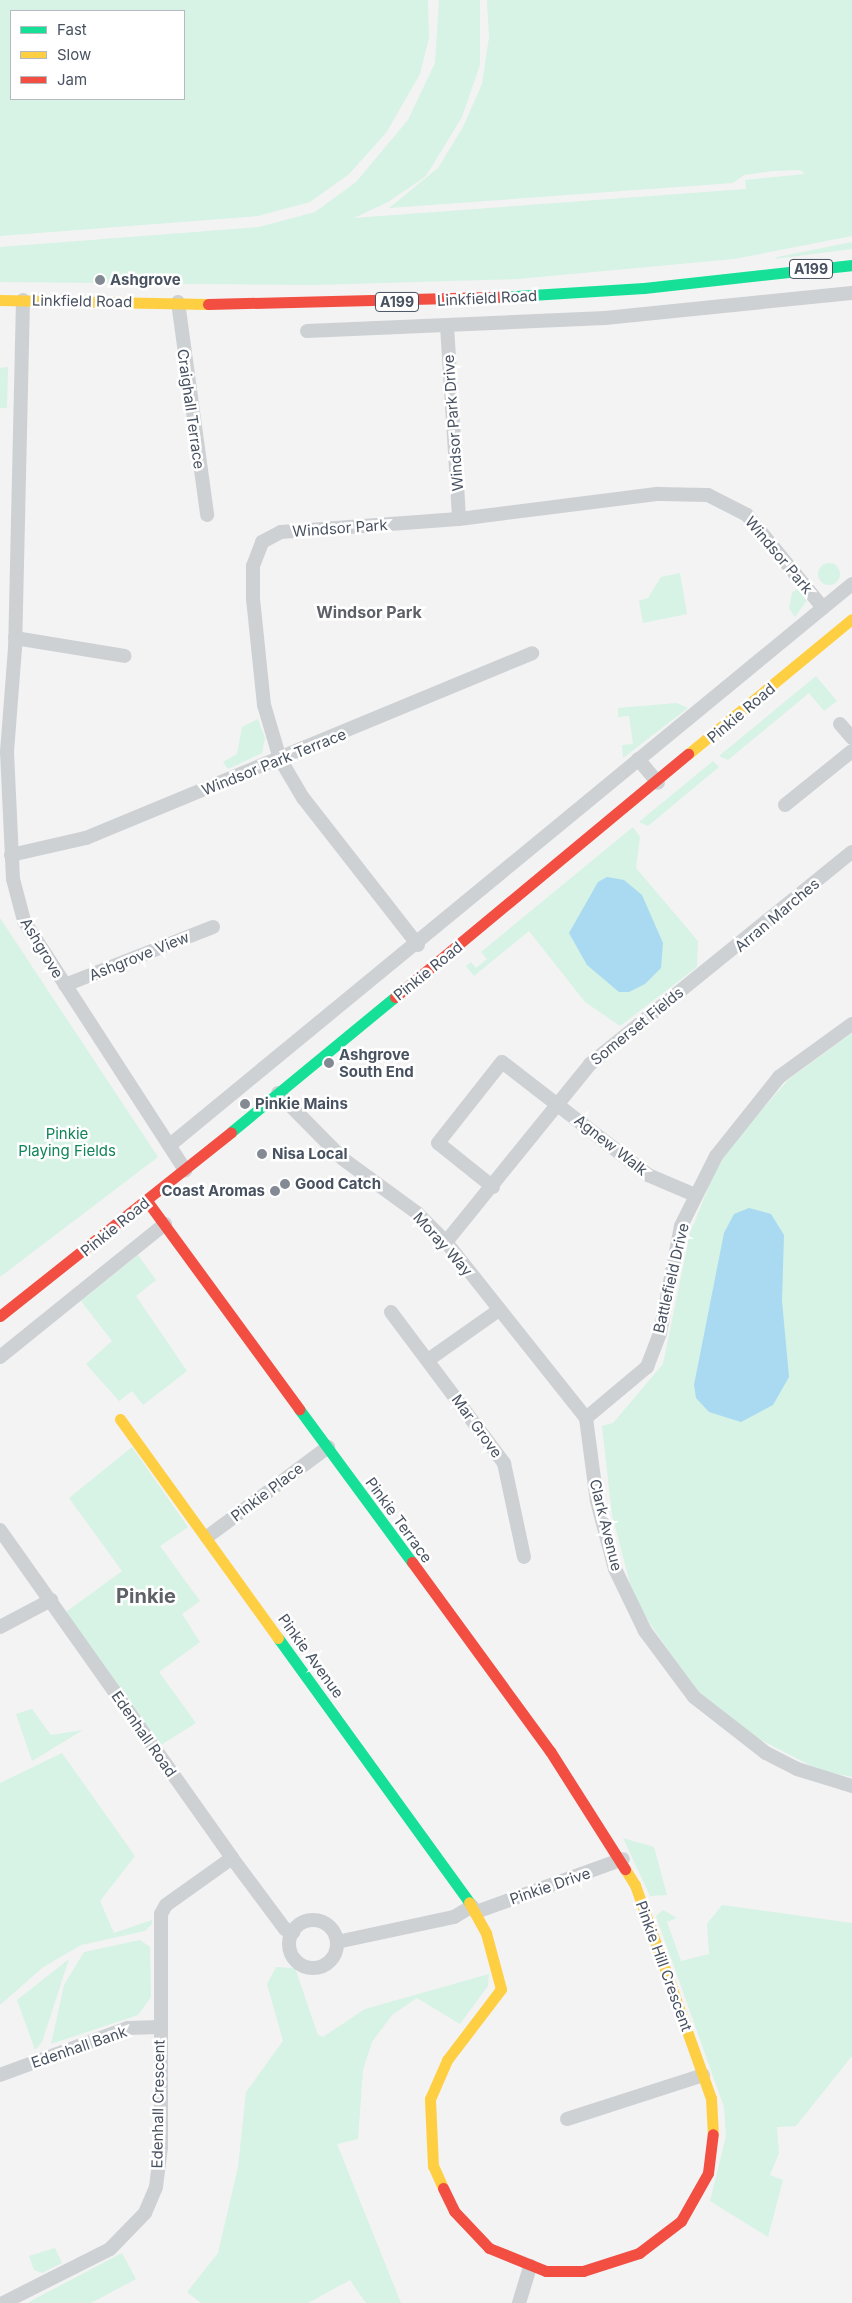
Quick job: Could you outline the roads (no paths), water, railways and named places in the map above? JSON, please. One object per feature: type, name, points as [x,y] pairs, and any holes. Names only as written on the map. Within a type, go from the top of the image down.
[{"type":"street","name":"Linkfield Road","points":[[0,300],[310,305],[513,298],[852,265]]},
{"type":"street","name":"Linkfield Road","points":[[307,331],[605,318],[852,293]]},
{"type":"street","name":"Ashgrove","points":[[23,300],[15,638],[7,752],[11,855],[24,921],[185,1170]]},
{"type":"street","name":"Craighall Terrace","points":[[178,302],[207,515]]},
{"type":"street","name":"Windsor Park Drive","points":[[447,326],[459,519]]},
{"type":"street","name":"Windsor Park","points":[[418,944],[303,798],[280,759],[264,705],[253,599],[253,566],[262,542],[281,532],[459,519],[658,494],[708,495],[747,515],[823,608]]},
{"type":"street","name":"Pinkie Road","points":[[170,1145],[418,944],[852,584]]},
{"type":"street","name":"Pinkie Road","points":[[0,1316],[185,1170],[658,782],[852,619]]},
{"type":"street","points":[[15,638],[124,656]]},
{"type":"street","name":"Windsor Park Terrace","points":[[11,855],[86,838],[532,653]]},
{"type":"street","points":[[840,724],[852,738]]},
{"type":"street","points":[[785,806],[852,751]]},
{"type":"street","points":[[638,760],[658,782]]},
{"type":"street","name":"Arran Marches","points":[[700,976],[852,852]]},
{"type":"street","name":"Ashgrove View","points":[[65,985],[213,927]]},
{"type":"street","name":"Somerset Fields","points":[[446,1242],[493,1187],[590,1064],[700,976]]},
{"type":"street","name":"Battlefield Drive","points":[[586,1418],[646,1367],[660,1333],[681,1226],[694,1195],[734,1130],[779,1077],[852,1024]]},
{"type":"street","points":[[493,1187],[438,1143],[502,1062],[558,1104]]},
{"type":"street","name":"Moray Way","points":[[278,1093],[343,1159],[417,1213],[446,1242],[586,1418]]},
{"type":"street","name":"Agnew Walk","points":[[558,1104],[648,1175],[694,1195]]},
{"type":"street","name":"Pinkie Terrace","points":[[147,1201],[550,1750],[623,1859]]},
{"type":"street","name":"Pinkie Road","points":[[0,1357],[165,1224]]},
{"type":"street","points":[[428,1360],[499,1310]]},
{"type":"street","name":"Mar Grove","points":[[391,1312],[504,1463],[524,1557]]},
{"type":"street","name":"Clark Avenue","points":[[586,1418],[598,1501],[615,1569],[664,1660],[694,1697],[743,1738],[797,1770],[852,1786]]},
{"type":"street","name":"Pinkie Avenue","points":[[120,1419],[474,1909]]},
{"type":"street","name":"Pinkie Place","points":[[207,1537],[328,1447]]},
{"type":"street","name":"Edenhall Road","points":[[0,1530],[232,1858],[285,1928],[293,1932]]},
{"type":"street","points":[[0,1628],[50,1600]]},
{"type":"street","name":"Edenhall Crescent","points":[[3,2303],[110,2249],[145,2213],[156,2187],[160,2147],[159,2027],[161,1914],[166,1905],[232,1858]]},
{"type":"street","name":"Pinkie Drive","points":[[337,1942],[454,1917],[623,1859]]},
{"type":"street","name":"Pinkie Hill Crescent","points":[[474,1909],[501,1989],[458,2042],[437,2080],[430,2099],[428,2143],[442,2190],[470,2232],[495,2251],[530,2266],[564,2272],[614,2264],[640,2253],[681,2221],[699,2195],[713,2149],[713,2112],[703,2075],[623,1859]]},
{"type":"street","points":[[319,1921],[332,1929],[337,1942],[329,1962],[309,1968],[292,1954],[293,1932],[304,1923],[319,1921]]},
{"type":"street","name":"Edenhall Bank","points":[[0,2075],[128,2028],[159,2027]]},
{"type":"street","points":[[567,2119],[703,2075]]},
{"type":"street","points":[[519,2303],[530,2266]]},
{"type":"water","points":[[607,877],[624,880],[642,895],[663,943],[661,968],[645,984],[629,992],[619,992],[587,965],[569,933],[598,882]]},
{"type":"water","points":[[749,1208],[771,1214],[784,1235],[782,1301],[789,1377],[773,1405],[741,1422],[709,1412],[696,1398],[694,1385],[724,1233],[734,1214]]},
{"type":"place","name":"Ashgrove","points":[[100,280]]},
{"type":"place","name":"Ashgrove South End","points":[[329,1063]]},
{"type":"place","name":"Pinkie Mains","points":[[245,1104]]},
{"type":"place","name":"Nisa Local","points":[[262,1154]]},
{"type":"place","name":"Good Catch","points":[[285,1184]]},
{"type":"place","name":"Coast Aromas","points":[[275,1191]]},
{"type":"district","name":"Windsor Park","points":[[369,612]]},
{"type":"district","name":"Pinkie","points":[[146,1596]]},
{"type":"park label","name":"Pinkie Playing Fields","points":[[67,1142]]}]
